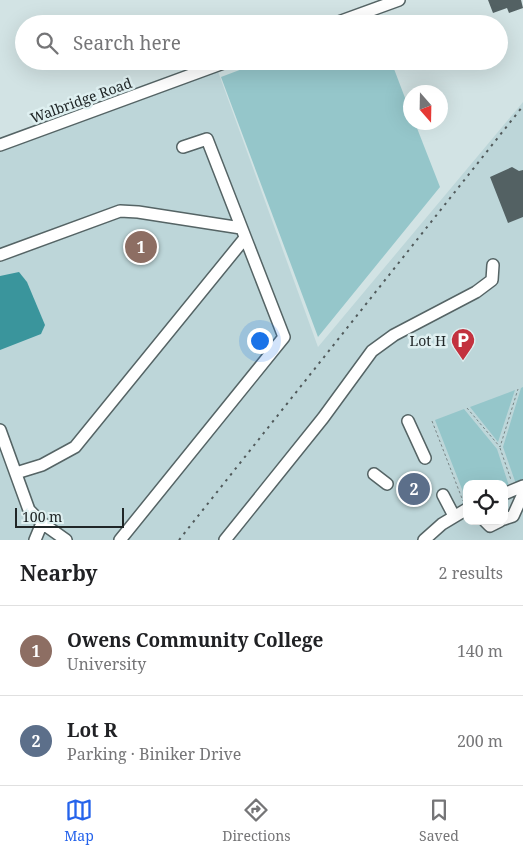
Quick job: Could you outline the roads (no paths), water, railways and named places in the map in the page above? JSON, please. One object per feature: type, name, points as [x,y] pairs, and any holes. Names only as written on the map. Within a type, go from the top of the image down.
[{"type":"street","points":[[358,15],[399,0]]},
{"type":"street","name":"Walbridge Road","points":[[0,145],[204,70]]},
{"type":"street","points":[[120,540],[284,337],[207,139],[183,148]]},
{"type":"street","points":[[0,255],[120,211],[138,212],[243,233]]},
{"type":"street","points":[[16,473],[42,465],[76,447],[243,233]]},
{"type":"street","points":[[228,539],[372,351],[394,335],[476,292],[492,280],[493,265]]},
{"type":"street","points":[[408,421],[425,458]]},
{"type":"street","points":[[0,430],[29,510],[42,523],[66,540]]},
{"type":"street","points":[[374,474],[387,484]]},
{"type":"street","points":[[508,518],[513,516],[516,491]]},
{"type":"street","points":[[443,495],[454,516]]},
{"type":"street","points":[[424,540],[463,511]]},
{"type":"street","points":[[35,540],[42,523]]},
{"type":"railway","points":[[179,540],[523,106]]},
{"type":"place","name":"Owens Community College","points":[[141,247]]},
{"type":"place","name":"Lot H","points":[[463,361]]},
{"type":"place","name":"Lot R","points":[[414,489]]}]
